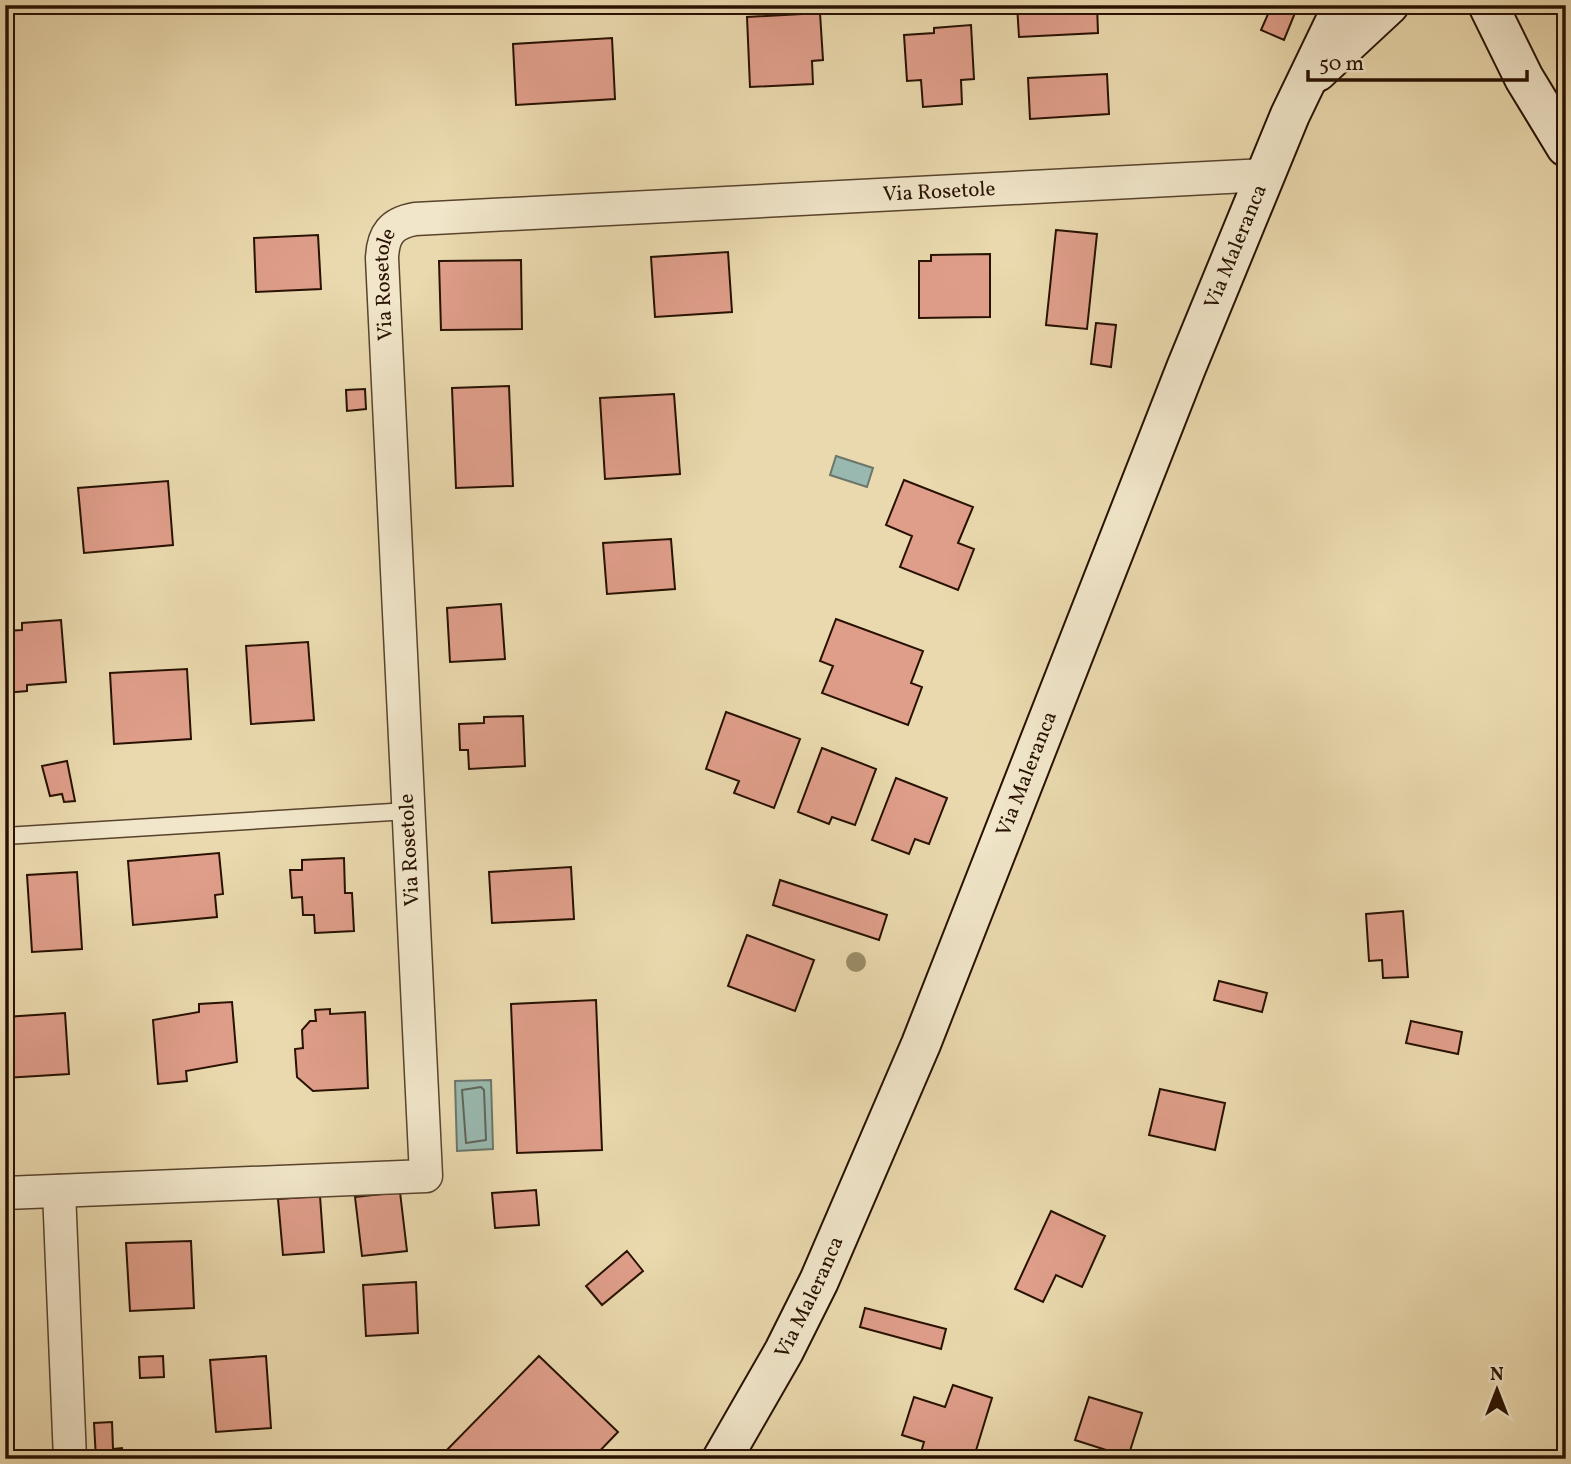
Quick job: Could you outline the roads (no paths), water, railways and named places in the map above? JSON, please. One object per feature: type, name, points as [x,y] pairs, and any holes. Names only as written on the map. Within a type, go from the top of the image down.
[{"type":"street","name":"Via Maleranca","points":[[722,1459],[785,1351],[819,1282],[916,1057],[1186,368],[1265,176],[1343,5]]},
{"type":"street","points":[[1307,80],[1389,5]]},
{"type":"street","points":[[1488,5],[1524,78],[1566,147]]},
{"type":"street","name":"Via Rosetole","points":[[59,1191],[426,1176],[382,258],[384,238],[395,226],[415,219],[1265,176]]},
{"type":"street","points":[[5,1193],[59,1191],[70,1459]]},
{"type":"lane","points":[[5,836],[408,811]]},
{"type":"water","points":[[836,456],[873,468],[867,487],[830,475]]},
{"type":"water","points":[[491,1080],[493,1149],[457,1151],[455,1081]]}]
